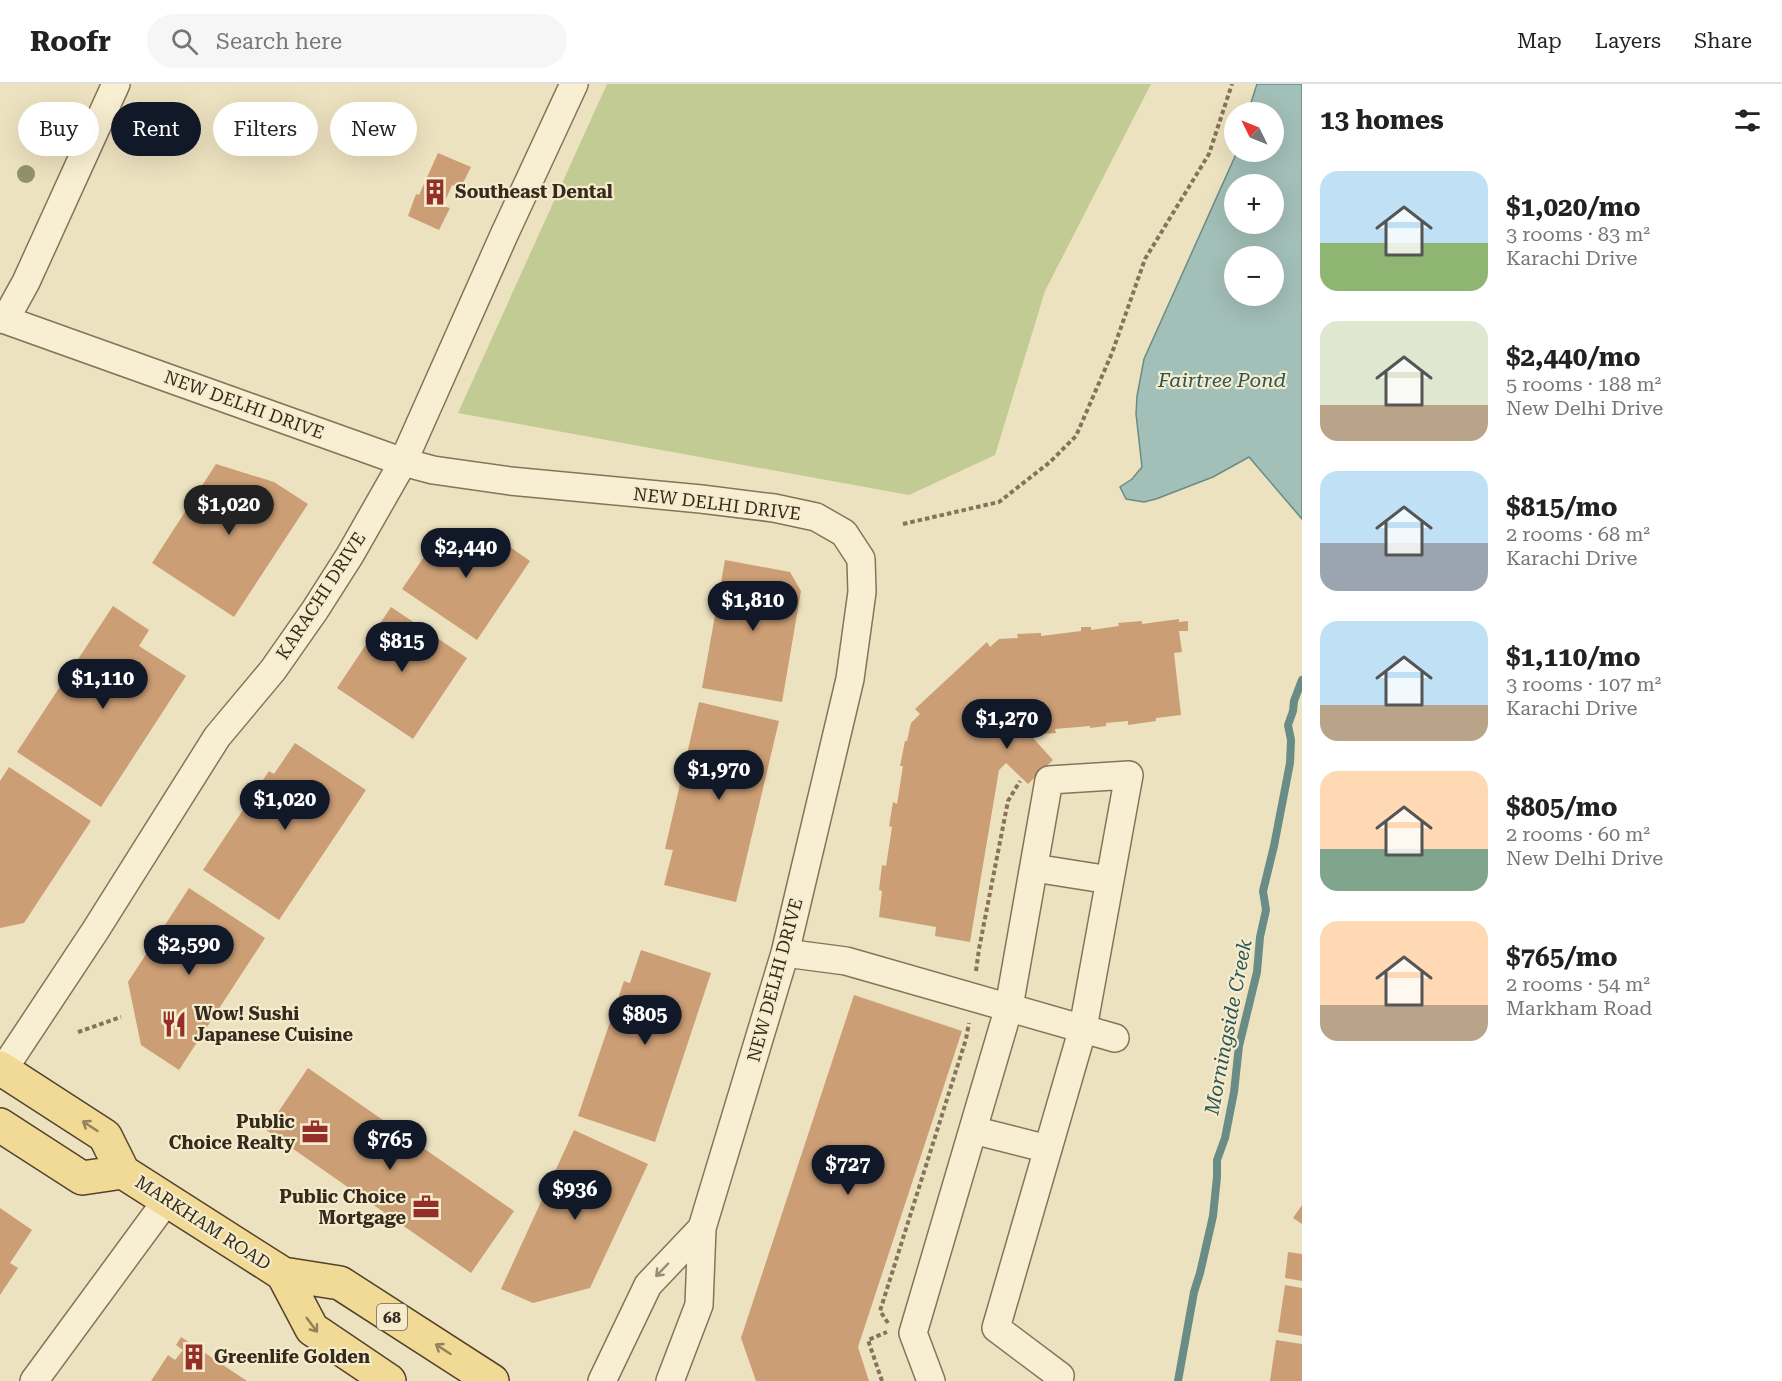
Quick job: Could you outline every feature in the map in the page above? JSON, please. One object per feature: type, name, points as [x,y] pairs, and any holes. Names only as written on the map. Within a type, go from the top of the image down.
[{"type":"main road","name":"MARKHAM ROAD","points":[[1,1069],[105,1136],[123,1172],[283,1274],[340,1283],[492,1381]]},
{"type":"main road","name":"MARKHAM ROAD","points":[[0,1125],[82,1178],[123,1172]]},
{"type":"main road","name":"MARKHAM ROAD","points":[[283,1274],[312,1329],[389,1381]]},
{"type":"street","points":[[3,319],[26,282],[116,84]]},
{"type":"street","name":"KARACHI DRIVE","points":[[1,1069],[95,931],[218,737],[273,670],[350,555],[403,462],[574,84]]},
{"type":"street","name":"NEW DELHI DRIVE","points":[[3,319],[403,462],[433,470],[510,481],[774,508],[816,517],[844,533],[861,559],[862,592],[850,679],[785,953],[702,1228],[699,1305],[670,1381]]},
{"type":"street","points":[[931,1381],[913,1333],[1009,1007],[1049,780],[1129,775],[1083,1028],[996,1328],[1060,1376],[1059,1381]]},
{"type":"street","points":[[1034,868],[1110,880]]},
{"type":"street","points":[[785,953],[846,961],[1115,1038]]},
{"type":"street","points":[[973,1130],[1048,1149]]},
{"type":"street","points":[[34,1381],[167,1200]]},
{"type":"street","name":"NEW DELHI DRIVE","points":[[602,1381],[648,1285],[702,1228]]},
{"type":"path","points":[[903,524],[999,502],[1050,462],[1076,436],[1112,353],[1145,259],[1209,154],[1232,84]]},
{"type":"path","points":[[882,1381],[868,1340],[892,1329],[880,1311],[966,1039],[974,997],[979,949],[1008,801],[1022,778]]},
{"type":"path","points":[[78,1032],[121,1017]]},
{"type":"green space","points":[[607,84],[1151,84],[1045,291],[995,455],[909,495],[458,413]]},
{"type":"water","name":"Fairtree Pond","points":[[1257,84],[1302,84],[1302,519],[1249,457],[1213,477],[1144,502],[1126,499],[1120,487],[1132,479],[1142,467],[1136,414],[1144,359],[1224,181],[1224,234],[1284,234],[1284,174],[1227,174],[1233,162],[1284,162],[1284,102],[1251,102]]},
{"type":"building","name":"Southeast Dental","points":[[438,153],[471,167],[460,189],[452,185],[443,206],[450,208],[439,230],[408,216],[416,194],[419,195]]},
{"type":"building","points":[[216,464],[274,482],[308,504],[234,617],[152,563]]},
{"type":"building","points":[[441,532],[500,540],[530,561],[477,640],[402,589]]},
{"type":"building","points":[[725,560],[790,572],[801,591],[782,702],[702,688]]},
{"type":"building","points":[[113,606],[149,630],[139,646],[186,676],[101,807],[17,752]]},
{"type":"building","points":[[391,607],[467,658],[413,739],[337,688]]},
{"type":"building","points":[[1179,619],[1179,622],[1188,621],[1188,631],[1179,631],[1182,652],[1174,653],[1181,715],[1128,725],[1128,721],[1106,723],[1106,726],[1090,728],[1090,726],[1055,729],[1056,733],[1041,734],[1041,731],[1033,738],[1053,760],[1028,784],[1006,763],[999,770],[970,942],[935,936],[936,927],[879,917],[882,865],[886,866],[892,827],[889,826],[893,802],[897,804],[903,766],[900,766],[905,741],[907,741],[911,723],[920,714],[915,709],[987,642],[990,647],[999,639],[1018,638],[1017,634],[1041,633],[1041,636],[1081,631],[1081,627],[1091,627],[1091,630],[1119,626],[1118,623],[1142,621],[1142,624]]},
{"type":"building","points":[[699,702],[779,721],[736,902],[664,885],[673,850],[665,849]]},
{"type":"building","points":[[295,743],[366,790],[279,920],[203,870],[269,771],[274,774]]},
{"type":"building","points":[[9,767],[91,821],[24,923],[0,928],[0,781]]},
{"type":"building","points":[[189,888],[265,938],[179,1070],[141,1045],[128,982]]},
{"type":"building","points":[[641,950],[711,973],[655,1142],[578,1116],[624,981],[630,983]]},
{"type":"building","points":[[854,995],[962,1031],[858,1347],[869,1381],[756,1381],[741,1338]]},
{"type":"building","points":[[308,1068],[514,1211],[471,1273],[266,1130]]},
{"type":"building","points":[[574,1130],[648,1164],[590,1288],[533,1303],[501,1289]]},
{"type":"building","points":[[1302,1205],[1302,1224],[1293,1218]]},
{"type":"building","points":[[0,1208],[32,1230],[10,1263],[18,1268],[0,1295]]},
{"type":"building","points":[[1288,1252],[1302,1254],[1302,1281],[1285,1278]]},
{"type":"building","points":[[1285,1285],[1302,1288],[1302,1336],[1278,1332]]},
{"type":"building","name":"Greenlife Golden","points":[[181,1337],[247,1381],[151,1381],[168,1355],[175,1360],[183,1350],[176,1345]]},
{"type":"building","points":[[1276,1340],[1302,1344],[1302,1381],[1270,1381]]},
{"type":"waterway","name":"Morningside Creek","points":[[1178,1381],[1194,1292],[1213,1216],[1217,1160],[1225,1138],[1234,1092],[1239,1046],[1257,972],[1260,937],[1266,910],[1263,891],[1290,763],[1291,740],[1288,725],[1302,680]]},
{"type":"place","name":"Southeast Dental","points":[[435,192]]},
{"type":"place","name":"Wow! Sushi Japanese Cuisine","points":[[174,1024]]},
{"type":"place","name":"Public Choice Realty","points":[[315,1132]]},
{"type":"place","name":"Public Choice Mortgage","points":[[426,1207]]},
{"type":"place","name":"Greenlife Golden","points":[[194,1357]]}]
